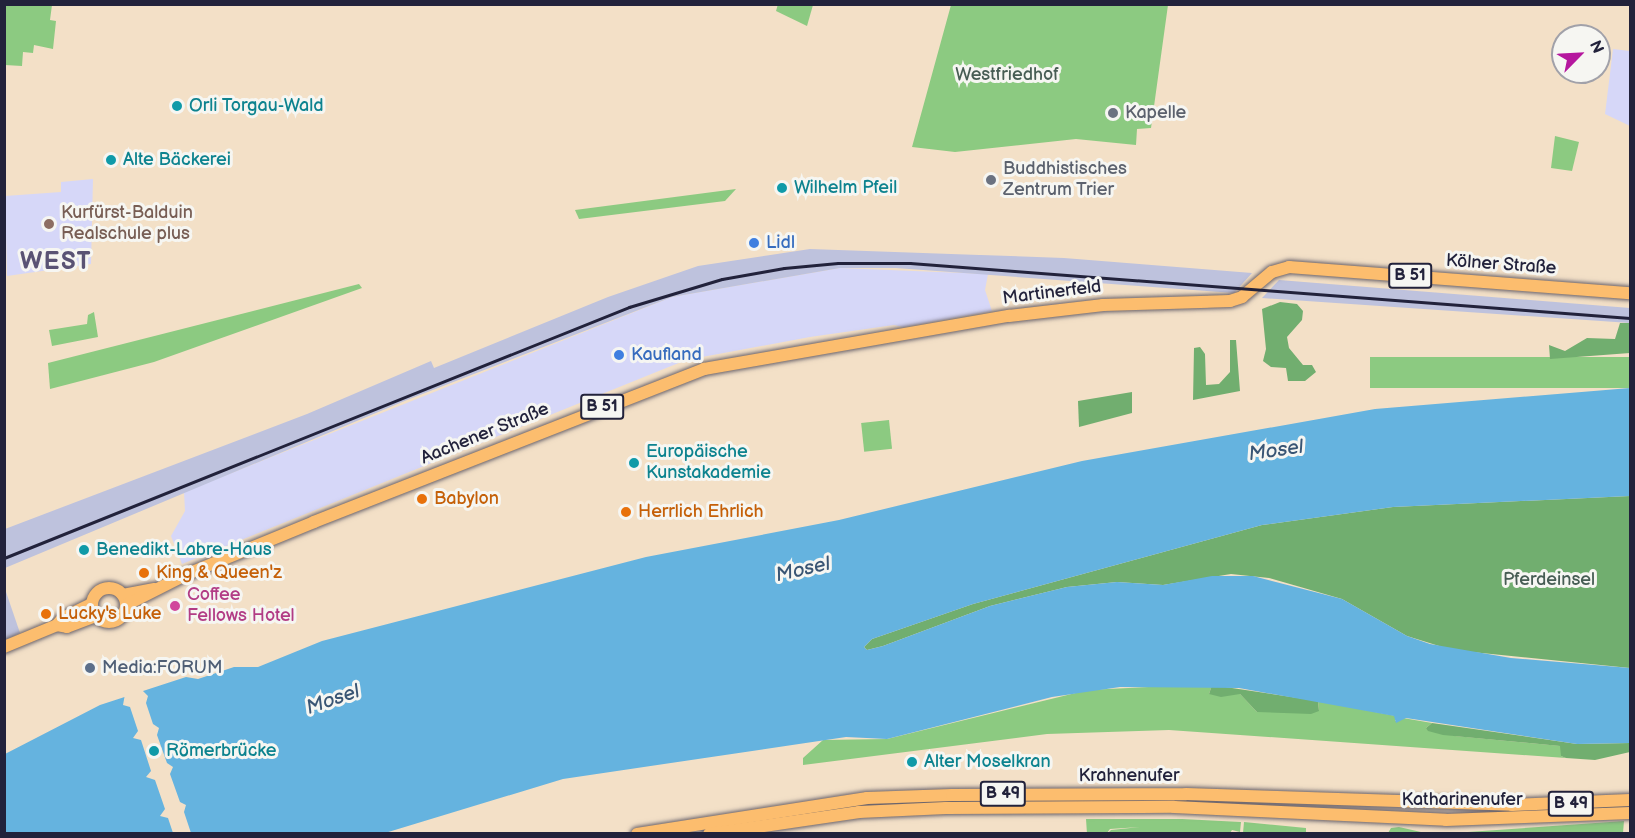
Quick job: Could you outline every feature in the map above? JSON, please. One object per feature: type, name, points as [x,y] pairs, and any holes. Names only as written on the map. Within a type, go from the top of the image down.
[{"type":"main road","name":"Kölner Straße","points":[[1264,278],[1289,267],[1630,293]]},
{"type":"main road","name":"Martinerfeld","points":[[838,345],[1009,316],[1103,305],[1225,302],[1242,297],[1264,278]]},
{"type":"main road","name":"Aachener Straße","points":[[125,600],[146,598],[154,589],[672,379],[838,345]]},
{"type":"main road","points":[[104,588],[112,588],[125,600],[117,620],[107,622],[94,610],[95,594],[104,588]]},
{"type":"main road","points":[[4,647],[57,625],[63,618],[94,610]]},
{"type":"main road","name":"Krahnenufer","points":[[637,834],[867,798],[1186,794],[1372,801]]},
{"type":"main road","name":"Katharinenufer","points":[[1372,801],[1512,805],[1630,800]]},
{"type":"main road","name":"Krahnenufer","points":[[709,834],[859,812],[946,808],[1174,807],[1365,817]]},
{"type":"main road","name":"Katharinenufer","points":[[1365,817],[1516,819],[1630,813]]},
{"type":"shaded area","points":[[1613,49],[1630,51],[1630,126],[1605,114],[1609,84],[1611,84]]},
{"type":"shaded area","name":"Kurfürst-Balduin Realschule plus","points":[[93,179],[91,264],[7,276],[5,196],[61,192],[61,182]]},
{"type":"shaded area","points":[[810,249],[1064,258],[1252,273],[1234,293],[896,268],[840,268],[672,297],[407,400],[5,568],[5,529],[307,414],[431,361],[434,368],[608,297],[698,266]]},
{"type":"shaded area","points":[[840,268],[988,274],[985,290],[992,311],[903,327],[894,325],[810,337],[686,360],[182,564],[171,536],[185,511],[184,492],[672,297]]},
{"type":"shaded area","points":[[1279,280],[1630,308],[1630,323],[1262,298]]},
{"type":"shaded area","points":[[4,586],[20,633],[5,640],[4,640]]},
{"type":"green space","points":[[778,4],[813,5],[807,26],[776,11]]},
{"type":"green space","points":[[4,5],[52,5],[50,20],[56,21],[53,49],[34,45],[33,53],[23,52],[22,66],[5,65]]},
{"type":"green space","name":"Westfriedhof","points":[[951,5],[1168,5],[1151,128],[1137,129],[1136,145],[1076,139],[955,152],[912,147]]},
{"type":"green space","points":[[1555,136],[1579,142],[1572,171],[1551,168]]},
{"type":"green space","points":[[736,189],[725,201],[579,219],[575,210]]},
{"type":"green space","points":[[359,284],[362,288],[154,362],[50,389],[48,363]]},
{"type":"green space","points":[[1280,302],[1297,304],[1303,311],[1302,320],[1287,337],[1289,348],[1303,365],[1312,365],[1316,372],[1305,381],[1288,381],[1286,368],[1271,367],[1263,361],[1266,349],[1262,309]]},
{"type":"green space","points":[[94,312],[98,337],[52,346],[49,330],[87,324],[88,315]]},
{"type":"green space","points":[[1620,323],[1630,323],[1630,353],[1550,359],[1549,345],[1565,351],[1587,338],[1615,339]]},
{"type":"green space","points":[[1230,340],[1236,340],[1240,391],[1193,400],[1194,348],[1200,347],[1205,354],[1206,385],[1219,384],[1230,372]]},
{"type":"green space","points":[[1370,357],[1630,357],[1630,388],[1370,388]]},
{"type":"green space","points":[[1132,392],[1132,413],[1079,427],[1078,401]]},
{"type":"green space","points":[[889,420],[892,449],[864,452],[861,423]]},
{"type":"green space","name":"Pferdeinsel","points":[[1630,496],[1630,668],[1452,650],[1407,636],[1342,599],[1269,578],[1231,574],[1163,585],[1117,582],[1067,587],[990,606],[883,646],[867,650],[864,647],[872,639],[973,604],[1262,525],[1393,507]]},
{"type":"green space","points":[[1212,685],[1209,694],[1240,694],[1257,712],[1319,710],[1318,701],[1396,716],[1395,721],[1403,718],[1432,723],[1426,728],[1455,736],[1561,746],[1561,756],[1566,758],[1169,730],[1047,734],[803,765],[803,758],[823,740],[887,739],[1088,690]]},
{"type":"green space","points":[[1212,685],[1318,701],[1319,711],[1311,714],[1257,712],[1240,694],[1221,697],[1209,694]]},
{"type":"green space","points":[[1432,723],[1577,744],[1630,743],[1630,752],[1595,760],[1566,758],[1561,756],[1560,746],[1443,735],[1428,731],[1426,728]]},
{"type":"green space","points":[[1086,819],[1182,819],[1241,822],[1240,832],[1232,830],[1230,833],[1108,833],[1111,830],[1140,827],[1110,829],[1107,833],[1087,834]]},
{"type":"green space","points":[[1624,821],[1623,833],[1453,833]]},
{"type":"green space","points":[[1244,822],[1306,828],[1306,833],[1243,833]]},
{"type":"green space","points":[[1399,827],[1421,832],[1453,833],[1388,833],[1391,828]]},
{"type":"water","name":"Mosel","points":[[1630,388],[1630,496],[1393,507],[1262,525],[973,604],[872,639],[864,647],[867,650],[883,646],[990,606],[1067,587],[1117,582],[1163,585],[1212,576],[1253,576],[1342,599],[1407,636],[1430,644],[1511,658],[1630,668],[1630,743],[1577,744],[1406,718],[1396,723],[1394,716],[1239,688],[1120,687],[1052,697],[887,739],[846,737],[563,779],[385,833],[5,834],[5,754],[100,705],[186,677],[198,679],[234,667],[258,667],[322,641],[646,557],[839,520],[1082,461],[1375,409]]},
{"type":"pier","name":"Römerbrücke","points":[[141,689],[148,696],[146,703],[153,724],[159,728],[157,735],[167,763],[173,767],[170,774],[180,802],[186,805],[184,812],[191,833],[173,833],[168,818],[160,816],[165,809],[155,780],[146,777],[151,771],[141,740],[133,738],[138,731],[130,707],[123,705],[125,694]]},
{"type":"railway","points":[[4,558],[629,307],[722,279],[784,268],[838,263],[910,263],[1630,318]]},
{"type":"place","name":"Orli Torgau-Wald","points":[[177,106]]},
{"type":"place","name":"Kapelle","points":[[1113,113]]},
{"type":"place","name":"Alte Bäckerei","points":[[111,160]]},
{"type":"place","name":"Buddhistisches Zentrum Trier","points":[[991,180]]},
{"type":"place","name":"Wilhelm Pfeil","points":[[782,188]]},
{"type":"place","name":"Kurfürst-Balduin Realschule plus","points":[[49,224]]},
{"type":"place","name":"Lidl","points":[[754,243]]},
{"type":"place","name":"Kaufland","points":[[619,355]]},
{"type":"place","name":"Europäische Kunstakademie","points":[[634,463]]},
{"type":"place","name":"Babylon","points":[[422,499]]},
{"type":"place","name":"Herrlich Ehrlich","points":[[626,512]]},
{"type":"place","name":"Benedikt-Labre-Haus","points":[[84,550]]},
{"type":"place","name":"King & Queen'z","points":[[144,573]]},
{"type":"place","name":"Coffee Fellows Hotel","points":[[175,606]]},
{"type":"place","name":"Lucky's Luke","points":[[46,614]]},
{"type":"place","name":"Media:FORUM","points":[[90,668]]},
{"type":"place","name":"Römerbrücke","points":[[154,751]]},
{"type":"place","name":"Alter Moselkran","points":[[912,762]]},
{"type":"district","name":"WEST","points":[[56,262]]}]
